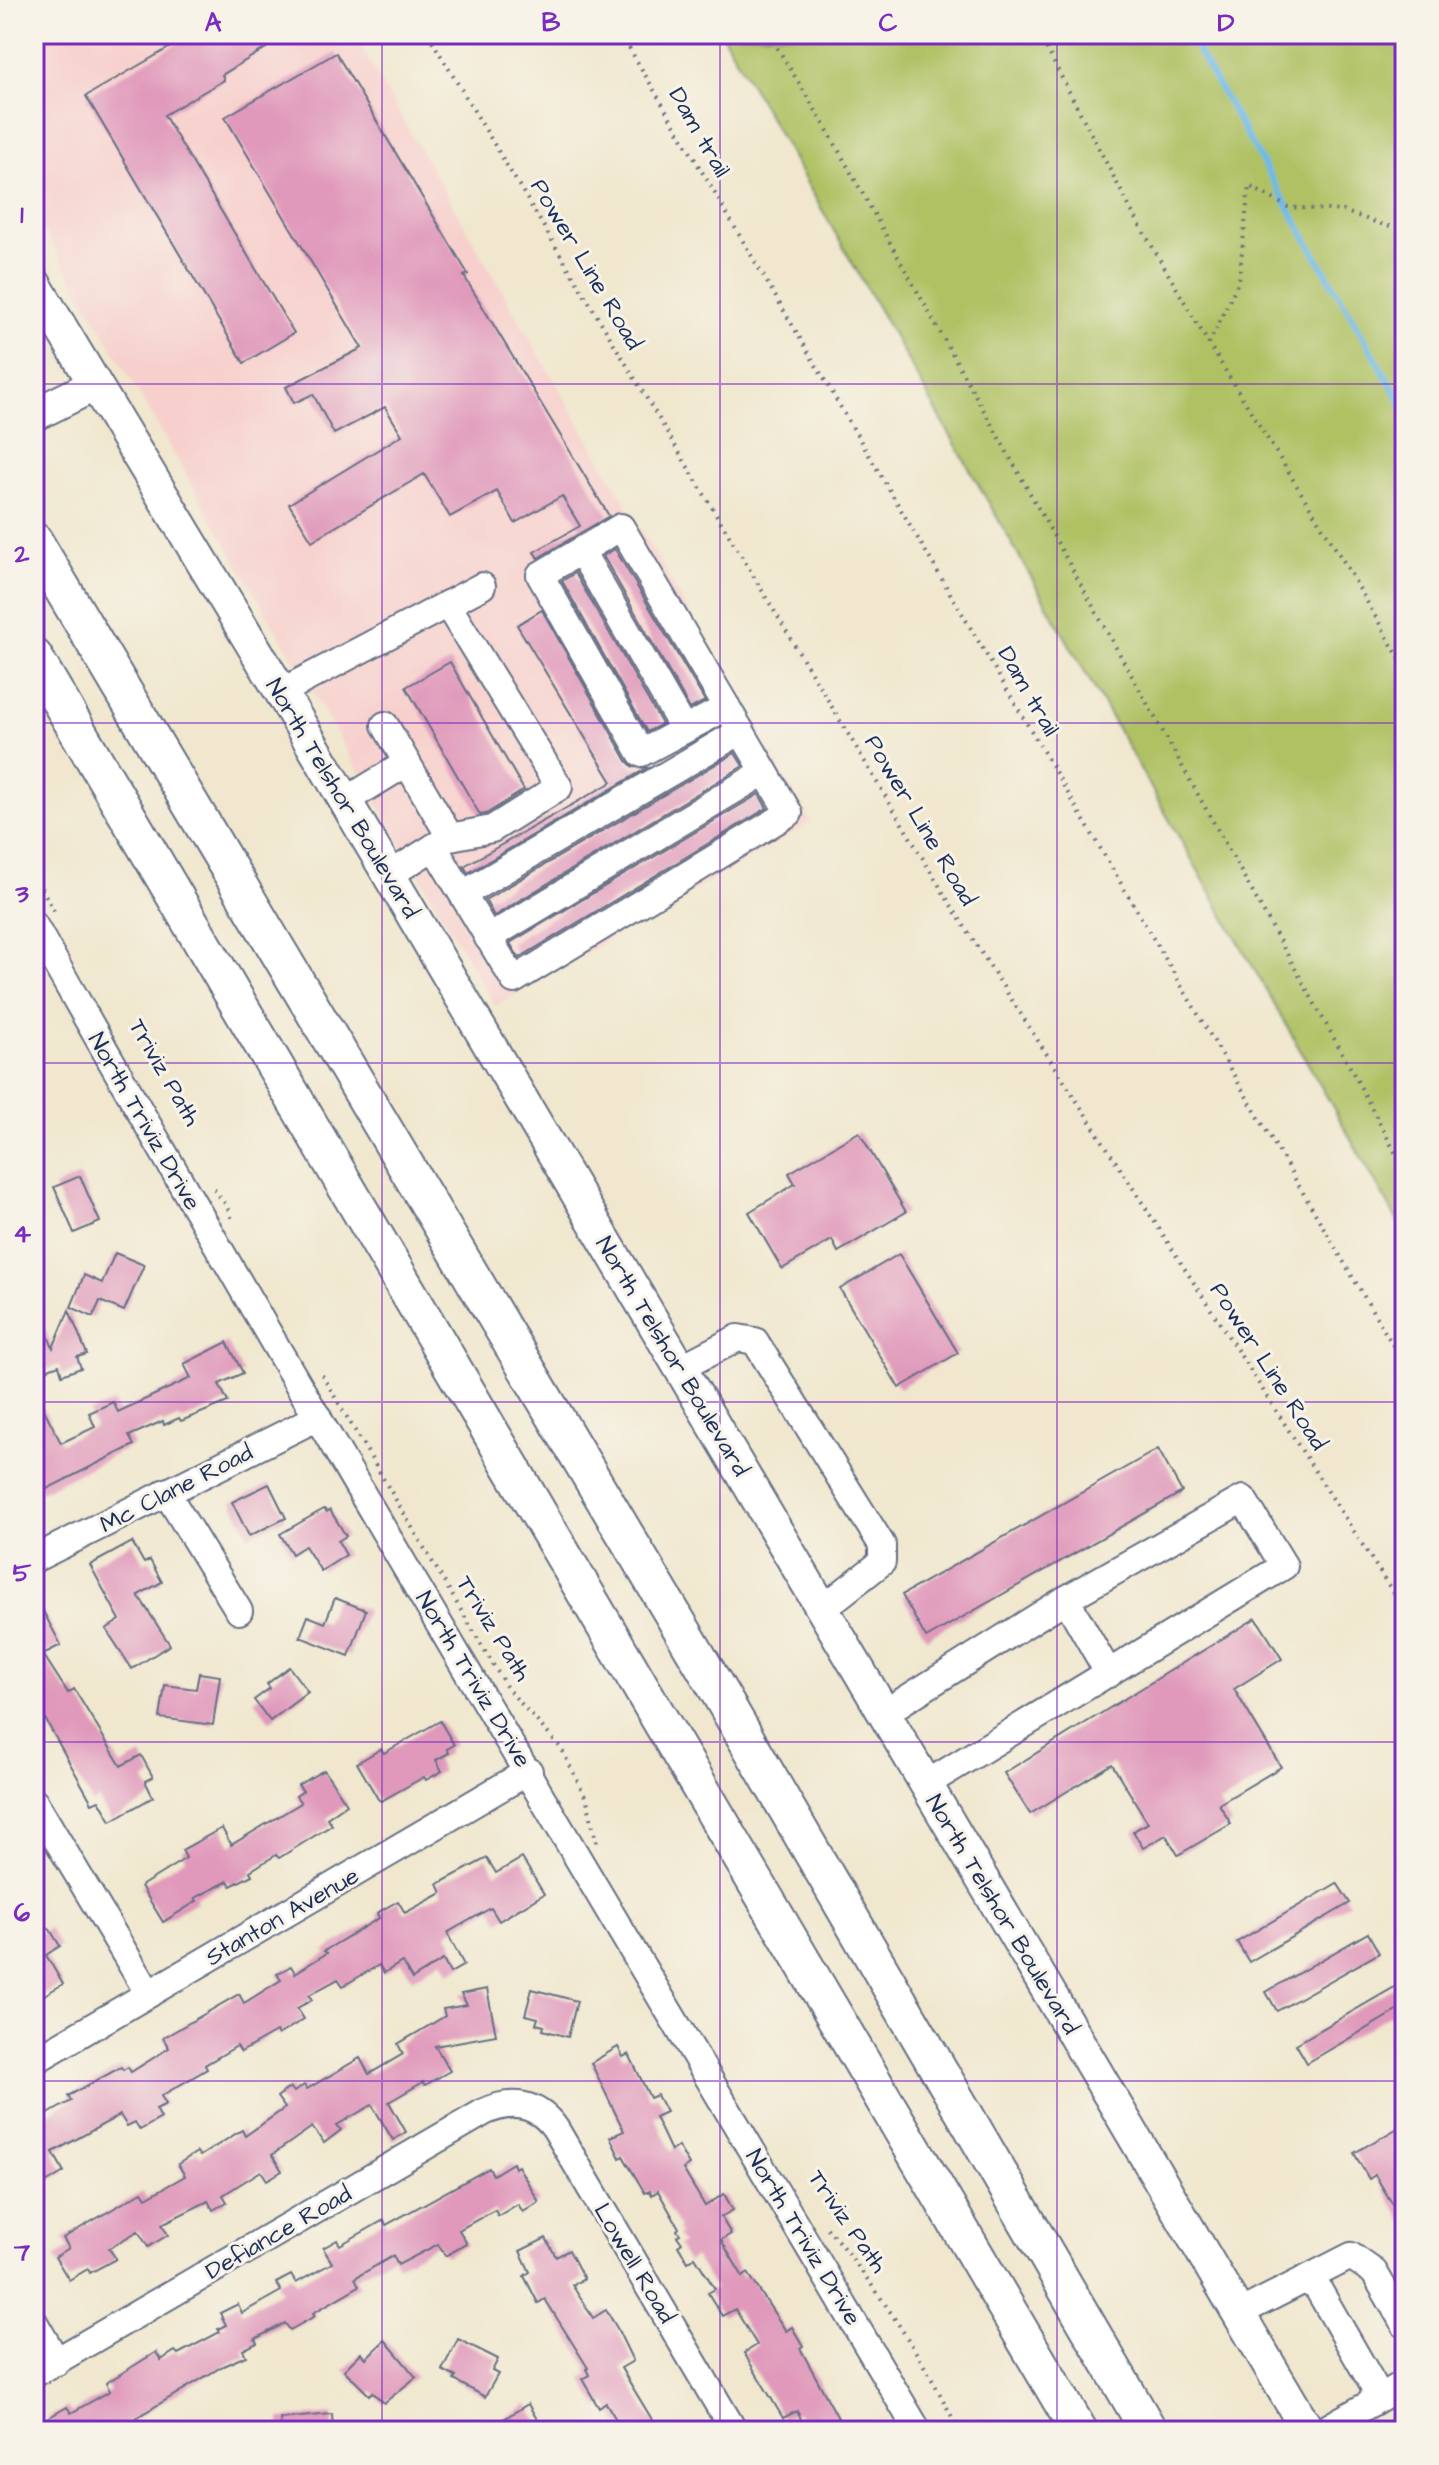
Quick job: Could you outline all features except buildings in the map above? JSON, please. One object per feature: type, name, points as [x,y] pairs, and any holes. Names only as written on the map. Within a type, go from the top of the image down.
[{"type":"highway","points":[[34,541],[696,1655],[1149,2431]]},
{"type":"highway","points":[[34,657],[1079,2431]]},
{"type":"main road","name":"North Telshor Boulevard","points":[[34,283],[281,692],[1308,2431]]},
{"type":"main road","points":[[34,415],[94,385]]},
{"type":"street","points":[[385,725],[407,763],[463,894],[514,980],[789,813],[764,772],[727,707],[621,527],[540,575],[641,753],[727,707]]},
{"type":"street","points":[[581,551],[684,730]]},
{"type":"street","points":[[281,692],[482,586]]},
{"type":"street","points":[[389,875],[442,842],[492,829],[559,787],[447,604]]},
{"type":"street","points":[[463,894],[741,731]]},
{"type":"street","points":[[345,801],[407,763]]},
{"type":"street","points":[[488,938],[764,772]]},
{"type":"street","name":"North Triviz Drive","points":[[45,920],[115,1069],[918,2431]]},
{"type":"street","points":[[680,1368],[738,1338],[755,1341],[882,1545],[882,1562],[822,1609]]},
{"type":"street","name":"Mc Clane Road","points":[[34,1559],[318,1417]]},
{"type":"street","points":[[166,1492],[239,1611]]},
{"type":"street","points":[[884,1713],[1066,1599],[1243,1499],[1284,1566],[926,1784]]},
{"type":"street","points":[[1066,1599],[1109,1674]]},
{"type":"street","name":"Stanton Avenue","points":[[34,2061],[529,1771]]},
{"type":"street","points":[[34,1801],[149,1994]]},
{"type":"street","name":"Defiance Road","points":[[46,2368],[484,2112],[528,2095]]},
{"type":"street","name":"Lowell Road","points":[[528,2095],[555,2128],[734,2431]]},
{"type":"street","points":[[1239,2313],[1351,2256],[1374,2272],[1405,2325]]},
{"type":"street","points":[[1304,2280],[1317,2287],[1375,2388],[1373,2402]]},
{"type":"street","points":[[34,2322],[46,2368]]},
{"type":"street","points":[[1322,2431],[1405,2383]]},
{"type":"path","name":"Power Line Road","points":[[428,34],[952,907],[1405,1611]]},
{"type":"path","name":"Dam trail","points":[[621,34],[1405,1366]]},
{"type":"path","points":[[769,34],[833,140],[1405,1171]]},
{"type":"path","points":[[1039,34],[1131,210],[1405,668]]},
{"type":"path","points":[[1209,344],[1239,280],[1249,186],[1288,207],[1343,211],[1387,226],[1405,226]]},
{"type":"path","points":[[34,874],[45,920]]},
{"type":"path","points":[[213,1188],[227,1206],[236,1229]]},
{"type":"path","name":"Triviz Path","points":[[322,1373],[507,1688],[561,1748],[587,1800],[598,1846]]},
{"type":"path","name":"Triviz Path","points":[[827,2228],[873,2289],[922,2365],[959,2431]]},
{"type":"shaded area","points":[[34,34],[353,34],[811,822],[495,1006],[34,213]]},
{"type":"green space","points":[[722,34],[1405,34],[1405,1234]]},
{"type":"waterway","points":[[1188,34],[1405,409]]}]
